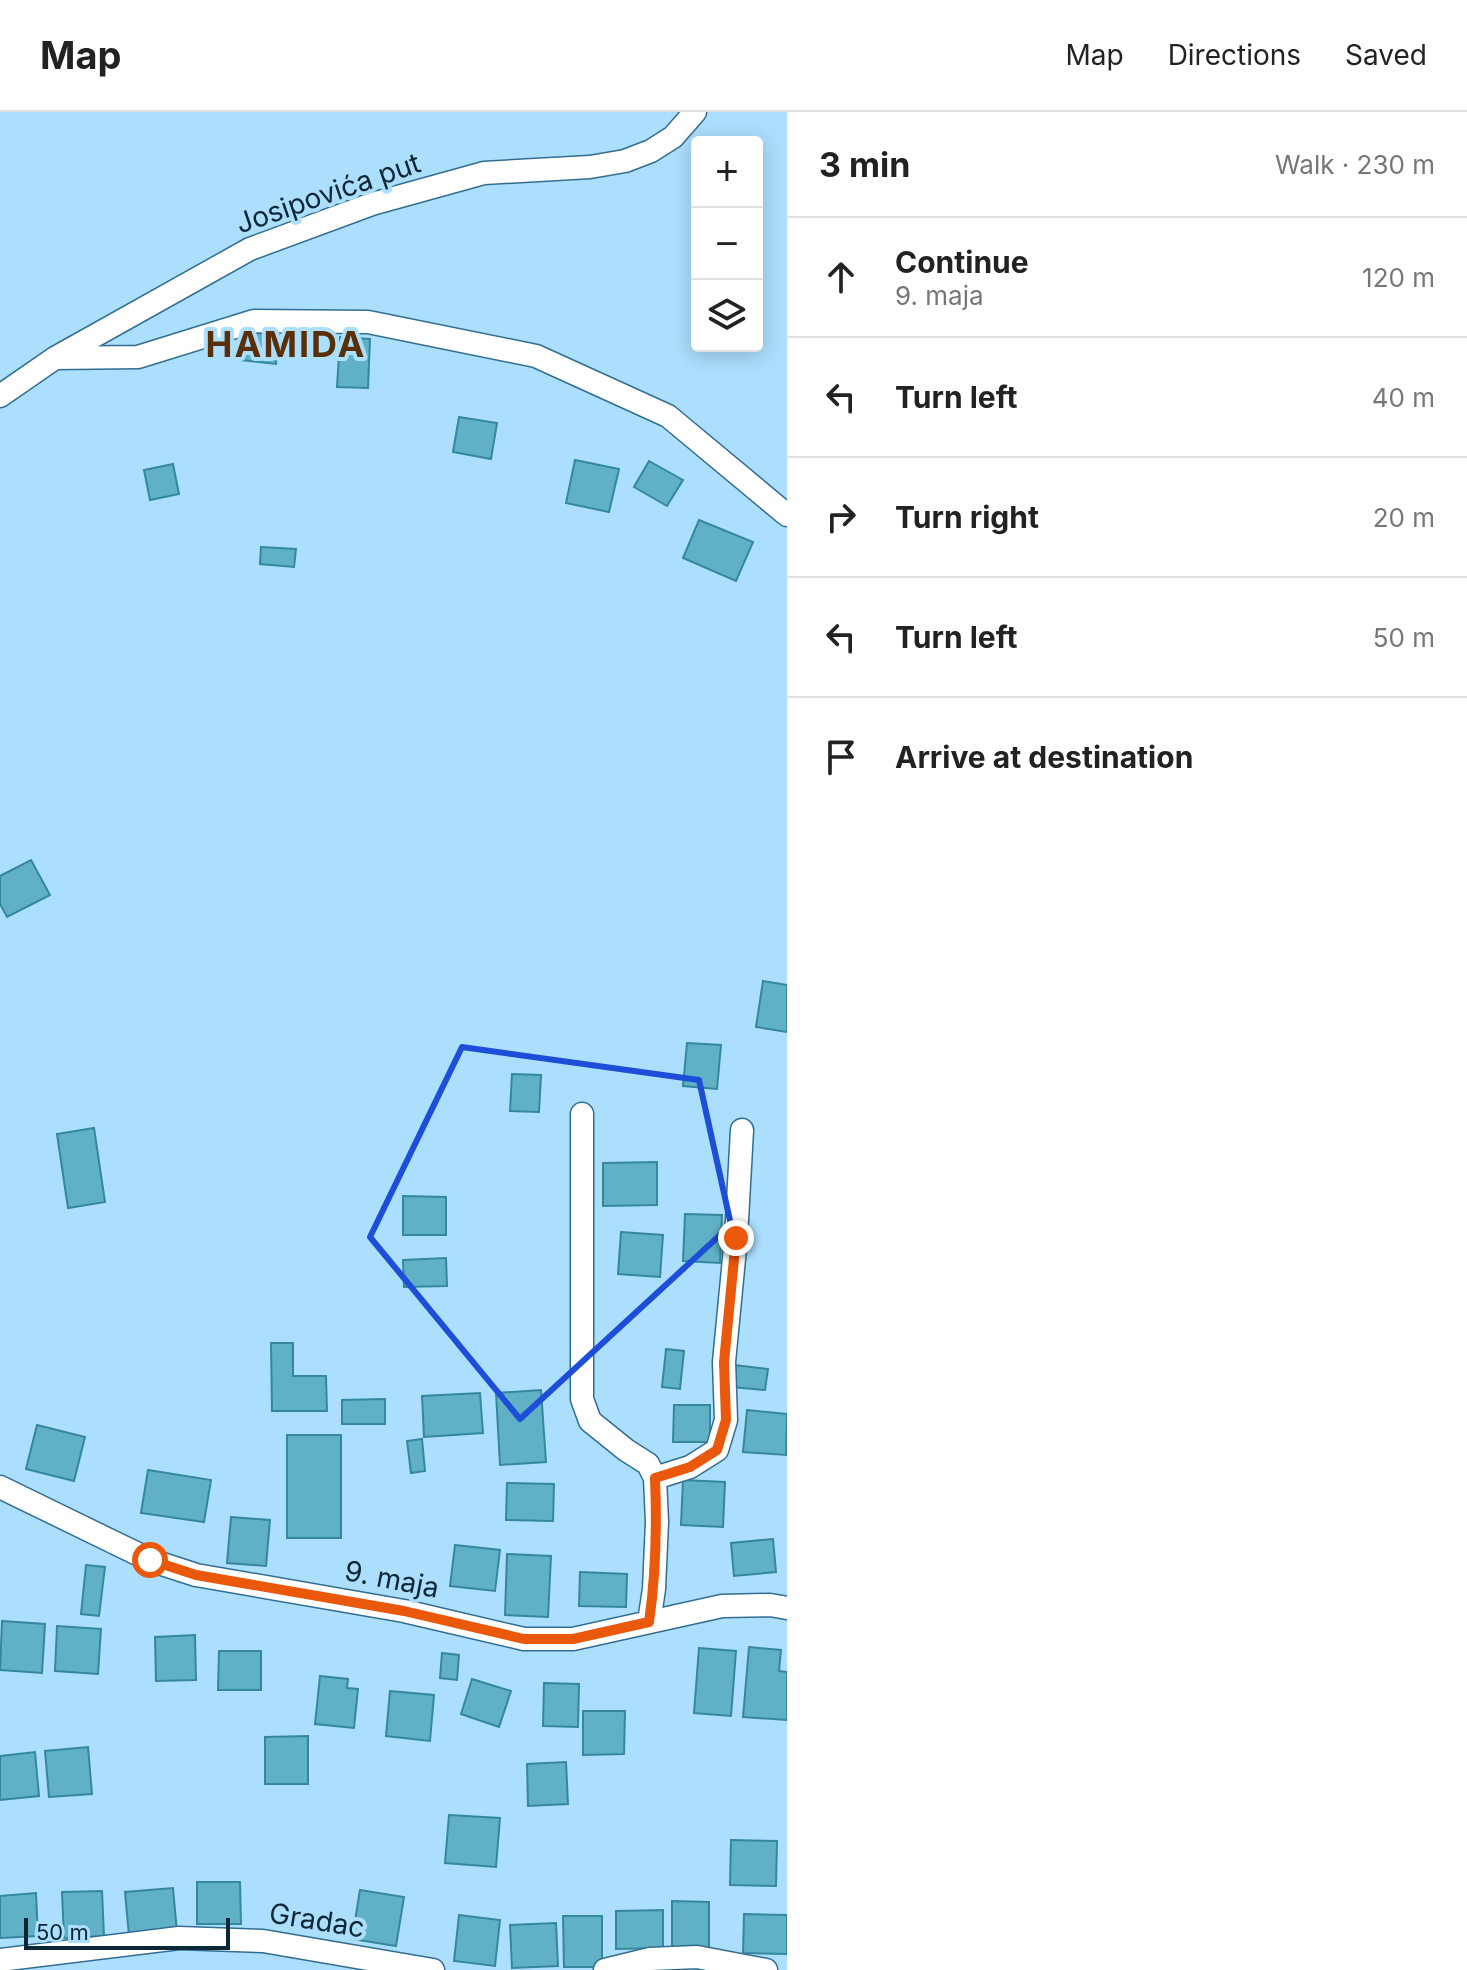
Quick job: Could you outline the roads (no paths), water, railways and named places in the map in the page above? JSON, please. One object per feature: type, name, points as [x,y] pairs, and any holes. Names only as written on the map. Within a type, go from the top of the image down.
[{"type":"street","name":"Josipovića put","points":[[0,396],[55,358],[250,249],[372,204],[484,173],[590,167],[625,161],[651,151],[673,137],[695,112]]},
{"type":"street","points":[[55,358],[138,357],[254,321],[368,322],[536,356],[668,416],[787,515]]},
{"type":"street","points":[[582,1114],[582,1399],[590,1421],[648,1464],[655,1478],[657,1522],[649,1622]]},
{"type":"street","points":[[655,1478],[690,1467],[717,1450],[726,1420],[724,1362],[742,1130]]},
{"type":"street","name":"9. maja","points":[[0,1487],[150,1560],[196,1575],[404,1611],[524,1639],[573,1639],[722,1606],[770,1605],[787,1608]]},
{"type":"street","name":"Gradac","points":[[0,1960],[179,1938],[263,1941],[433,1970]]},
{"type":"street","points":[[605,1970],[650,1959],[697,1957],[766,1970]]},
{"type":"district","name":"HAMIDA","points":[[286,344]]}]
